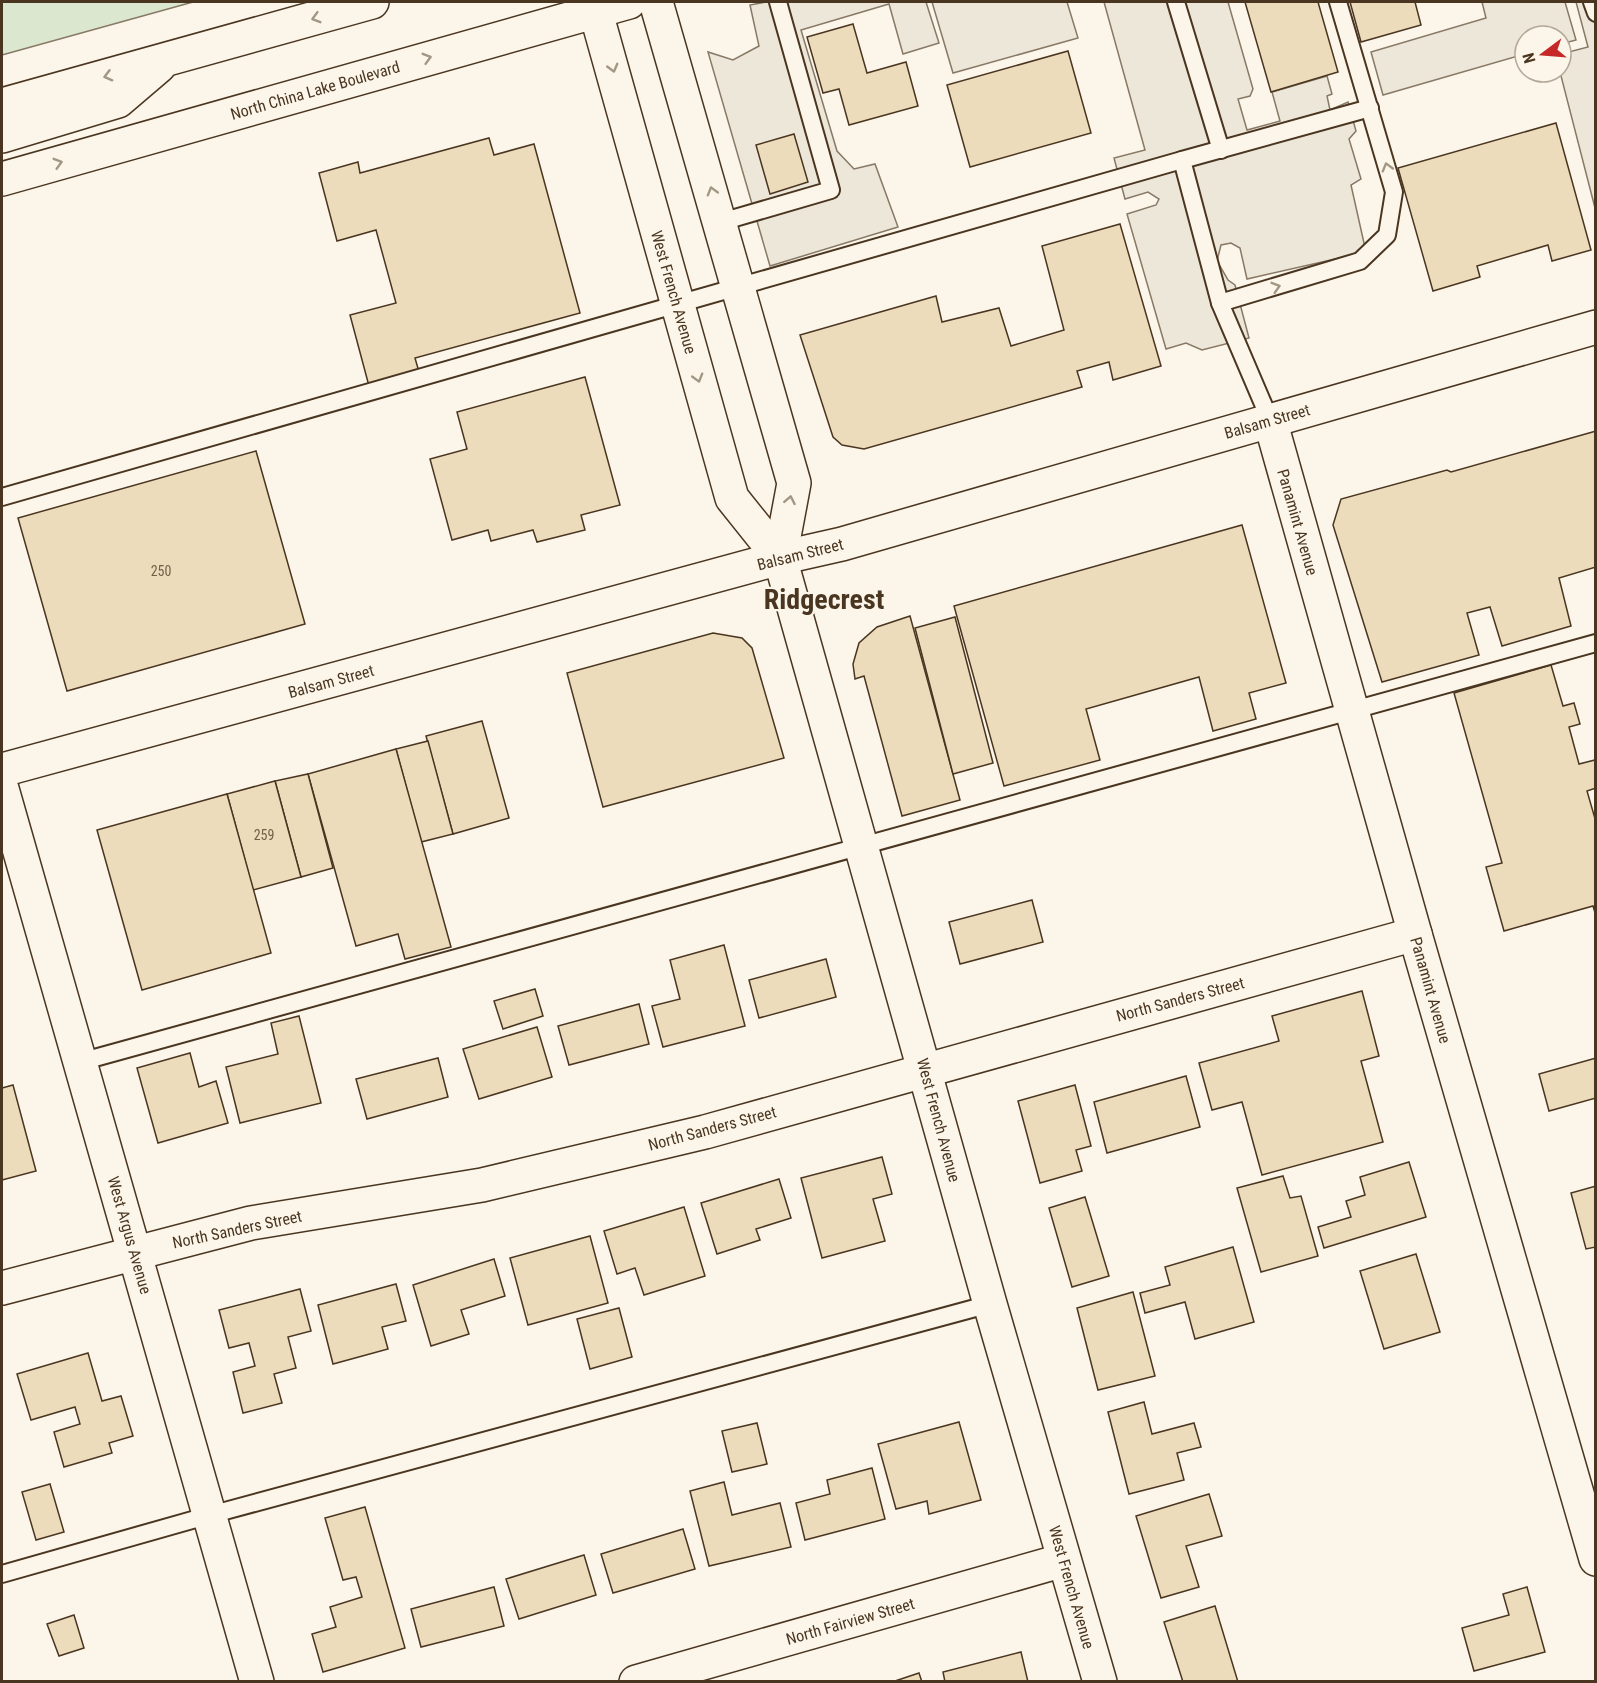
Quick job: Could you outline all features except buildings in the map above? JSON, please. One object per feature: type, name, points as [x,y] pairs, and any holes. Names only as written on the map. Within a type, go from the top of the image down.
[{"type":"street","points":[[2,105],[372,2]]},
{"type":"street","name":"North China Lake Boulevard","points":[[2,178],[595,7],[629,2]]},
{"type":"street","name":"West French Avenue","points":[[657,2],[794,483],[780,558]]},
{"type":"street","name":"West French Avenue","points":[[595,7],[732,498],[780,558],[990,1304],[1100,1682]]},
{"type":"street","points":[[2,136],[118,101],[164,61]]},
{"type":"street","name":"Balsam Street","points":[[2,770],[780,558],[848,542],[1596,327]]},
{"type":"street","name":"Panamint Avenue","points":[[1270,420],[1414,934],[1596,1559]]},
{"type":"street","name":"West Argus Avenue","points":[[2,789],[257,1682]]},
{"type":"street","name":"North Sanders Street","points":[[2,1288],[135,1251],[251,1223],[482,1185],[705,1132],[1414,934]]},
{"type":"street","name":"North Fairview Street","points":[[636,1682],[1064,1560]]},
{"type":"lane","points":[[721,222],[831,190],[778,2]]},
{"type":"lane","points":[[1176,2],[1221,150]]},
{"type":"lane","points":[[1220,303],[1360,261],[1388,234],[1394,192],[1338,2]]},
{"type":"lane","points":[[1592,2],[1596,13]]},
{"type":"lane","points":[[2,497],[1370,108]]},
{"type":"lane","points":[[1182,160],[1220,303],[1270,420]]},
{"type":"lane","points":[[80,1062],[861,844],[1596,643]]},
{"type":"lane","points":[[2,1574],[210,1515],[990,1304]]},
{"type":"green space","points":[[2,2],[193,2],[2,55]]},
{"type":"shaded area","points":[[766,2],[926,2],[939,43],[903,54],[889,4],[801,30],[837,151],[854,169],[875,164],[898,227],[770,266],[708,52],[733,60],[759,46],[750,5]]},
{"type":"shaded area","points":[[932,2],[1067,2],[1078,38],[953,73]]},
{"type":"shaded area","points":[[1104,2],[1228,2],[1253,89],[1250,96],[1238,99],[1247,130],[1280,121],[1272,92],[1327,76],[1332,94],[1327,96],[1330,110],[1348,102],[1356,131],[1349,139],[1361,179],[1351,185],[1366,252],[1247,279],[1240,248],[1231,243],[1221,245],[1217,261],[1228,280],[1235,285],[1249,338],[1202,350],[1186,343],[1166,349],[1127,214],[1156,205],[1159,199],[1148,192],[1125,199],[1114,158],[1145,150]]},
{"type":"shaded area","points":[[1482,2],[1565,2],[1571,24],[1513,24],[1513,57],[1383,95],[1371,52],[1486,18]]},
{"type":"shaded area","points":[[1576,2],[1595,2],[1595,208],[1563,84],[1573,84],[1573,51],[1588,47]]},
{"type":"district","name":"Ridgecrest","points":[[824,599]]}]
